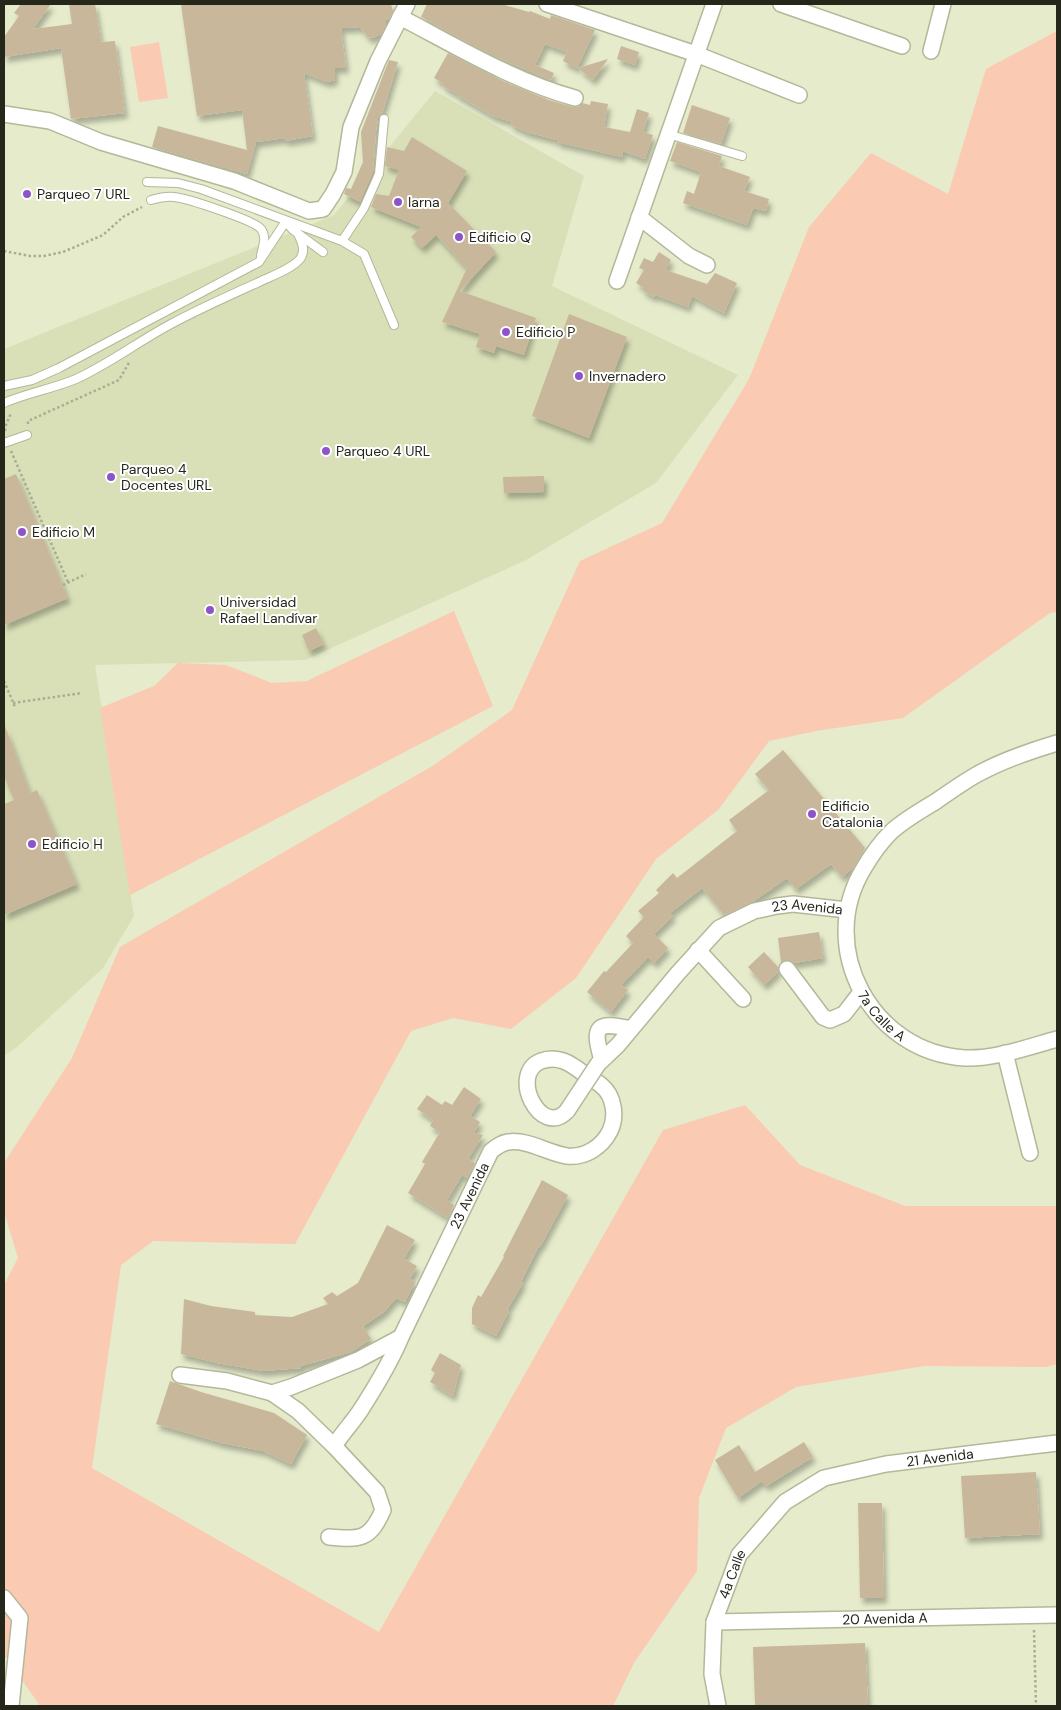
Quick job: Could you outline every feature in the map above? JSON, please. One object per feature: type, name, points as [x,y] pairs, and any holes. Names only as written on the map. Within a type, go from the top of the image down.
[{"type":"street","points":[[548,4],[696,54],[799,95]]},
{"type":"street","points":[[617,281],[714,4]]},
{"type":"street","points":[[781,4],[902,46]]},
{"type":"street","points":[[931,51],[943,4]]},
{"type":"street","points":[[4,114],[50,121],[102,142],[234,181],[309,210],[323,209],[344,172],[351,127],[378,60],[403,10],[537,86],[575,98]]},
{"type":"street","points":[[639,217],[689,256],[708,266]]},
{"type":"street","name":"23 Avenida","points":[[334,1446],[361,1410],[395,1354],[401,1337],[491,1151],[499,1145],[508,1142],[518,1142],[568,1156],[590,1152],[599,1146],[610,1133],[614,1116],[613,1105],[603,1086],[566,1061],[549,1060],[535,1064],[530,1070],[527,1083],[530,1102],[543,1114],[552,1117],[563,1114],[567,1111],[600,1062],[719,928],[754,911],[793,904],[847,910],[858,878],[891,832],[977,775],[1057,743]]},
{"type":"street","name":"7a Calle A","points":[[847,910],[845,931],[847,952],[861,992],[873,1010],[904,1038],[923,1048],[964,1058],[985,1057],[1005,1053],[1057,1039]]},
{"type":"street","points":[[698,950],[743,1000]]},
{"type":"street","points":[[787,969],[823,1017],[830,1020],[844,1014],[861,992]]},
{"type":"street","points":[[600,1062],[596,1040],[599,1029],[611,1024],[631,1029]]},
{"type":"street","points":[[1005,1053],[1030,1153]]},
{"type":"street","points":[[272,1393],[340,1368],[401,1337]]},
{"type":"street","points":[[180,1375],[227,1381],[272,1393],[298,1411],[377,1492],[383,1510],[377,1523],[369,1533],[358,1538],[329,1537]]},
{"type":"street","name":"21 Avenida","points":[[824,1478],[886,1464],[1057,1443]]},
{"type":"street","name":"4a Calle","points":[[718,1706],[712,1674],[714,1622],[740,1555],[785,1502],[824,1478]]},
{"type":"street","points":[[4,1598],[20,1618],[11,1706]]},
{"type":"street","name":"20 Avenida A","points":[[714,1622],[1057,1615]]},
{"type":"lane","points":[[342,241],[364,208],[379,174],[384,119]]},
{"type":"lane","points":[[668,134],[742,156]]},
{"type":"lane","points":[[148,202],[154,190],[152,185],[147,182],[178,183],[201,189],[342,241],[364,254],[394,325]]},
{"type":"lane","points":[[148,202],[161,197],[174,197],[250,222],[261,229],[265,240],[259,262]]},
{"type":"lane","points":[[286,221],[295,231],[322,252]]},
{"type":"lane","points":[[4,386],[32,380],[59,368],[259,262],[286,221]]},
{"type":"lane","points":[[4,403],[21,396],[55,387],[101,366],[172,323],[280,272],[300,259],[303,251],[302,243],[295,231],[287,229],[277,234]]},
{"type":"lane","points":[[197,295],[204,308]]},
{"type":"lane","points":[[166,311],[172,323]]},
{"type":"lane","points":[[5,442],[27,434]]},
{"type":"path","points":[[4,251],[30,256],[44,256],[63,252],[103,235],[123,216],[148,202]]},
{"type":"path","points":[[27,434],[29,433],[28,421],[119,380],[131,360]]},
{"type":"path","points":[[11,412],[6,425],[5,442],[68,582]]},
{"type":"path","points":[[62,585],[86,574]]},
{"type":"path","points":[[4,681],[15,707]]},
{"type":"path","points":[[13,703],[82,693]]},
{"type":"path","points":[[1034,1615],[1036,1706]]},
{"type":"shaded area","points":[[1057,31],[1057,612],[1050,613],[903,718],[816,731],[769,741],[719,809],[656,859],[576,978],[511,1029],[453,1018],[411,1031],[295,1244],[153,1241],[121,1265],[92,1468],[379,1632],[663,1130],[745,1105],[800,1165],[905,1206],[1057,1206],[1057,1364],[1047,1367],[924,1366],[796,1387],[726,1428],[699,1498],[697,1571],[634,1663],[613,1706],[40,1706],[7,1658],[4,1657],[4,1285],[18,1258],[4,1212],[4,1163],[72,1058],[120,947],[434,765],[512,710],[580,561],[662,523],[749,379],[809,227],[871,153],[948,194],[986,69]]},
{"type":"shaded area","points":[[159,42],[168,98],[139,102],[130,47]]},
{"type":"shaded area","name":"Universidad Rafael Landívar","points":[[435,91],[584,176],[552,286],[738,375],[656,483],[526,560],[305,660],[95,665],[134,916],[103,968],[17,1047],[4,1056],[4,349],[334,215]]},
{"type":"shaded area","points":[[454,611],[493,706],[130,895],[100,708],[154,686],[178,663],[226,665],[272,683],[307,681]]},
{"type":"building","points":[[21,4],[51,4],[33,29],[72,24],[69,4],[95,4],[101,42],[115,41],[125,113],[71,119],[61,48],[4,57],[4,37],[19,16],[14,13]]},
{"type":"building","points":[[181,4],[391,4],[393,11],[389,19],[386,20],[386,25],[381,34],[373,38],[368,37],[360,27],[341,28],[346,68],[335,68],[335,80],[327,82],[304,73],[313,136],[285,141],[285,138],[256,142],[247,174],[152,147],[158,126],[247,150],[242,110],[197,116]]},
{"type":"building","points":[[427,4],[501,4],[530,11],[550,19],[551,15],[595,30],[577,68],[563,61],[567,52],[545,44],[535,65],[554,73],[551,80],[489,54],[421,17]]},
{"type":"building","points":[[621,46],[639,52],[635,65],[617,59]]},
{"type":"building","points":[[448,53],[503,81],[549,100],[573,107],[578,107],[582,103],[590,105],[591,101],[608,104],[604,127],[630,132],[637,109],[649,113],[643,132],[653,135],[645,159],[623,151],[622,157],[557,142],[557,140],[527,132],[511,125],[512,122],[493,116],[443,86],[444,84],[434,78]]},
{"type":"building","points":[[608,59],[593,80],[578,68]]},
{"type":"building","points":[[389,60],[398,62],[382,114],[378,118],[373,172],[360,202],[344,194],[346,188],[351,189],[363,162],[361,132]]},
{"type":"building","points":[[692,105],[730,118],[721,144],[683,133]]},
{"type":"building","points":[[412,137],[467,171],[448,203],[496,252],[460,291],[536,318],[524,355],[496,346],[494,353],[476,347],[480,334],[442,322],[467,268],[436,235],[422,248],[411,237],[421,227],[371,207],[376,194],[389,196],[399,170],[385,166],[387,147],[404,151]]},
{"type":"building","points":[[677,142],[722,156],[719,166],[750,177],[744,191],[769,199],[766,211],[753,208],[747,225],[683,203],[687,191],[694,194],[701,172],[670,161]]},
{"type":"building","points":[[659,252],[671,260],[666,270],[707,284],[715,273],[737,283],[724,313],[692,296],[688,307],[655,295],[654,297],[642,290],[644,288],[636,283],[644,270],[639,268],[644,258],[653,262]]},
{"type":"building","name":"Invernadero","points":[[569,314],[627,337],[589,438],[532,416]]},
{"type":"building","name":"Edificio M","points":[[16,474],[68,598],[4,625],[4,479]]},
{"type":"building","points":[[544,476],[544,492],[504,493],[503,477]]},
{"type":"building","points":[[316,628],[324,644],[309,651],[302,635]]},
{"type":"building","name":"Edificio H","points":[[5,726],[30,793],[37,790],[77,884],[4,915],[4,804],[14,800],[4,776]]},
{"type":"building","points":[[783,750],[865,848],[854,867],[842,877],[831,864],[796,889],[787,878],[754,901],[724,915],[702,888],[670,913],[673,916],[654,934],[668,948],[654,963],[648,957],[621,985],[628,990],[611,1012],[587,992],[604,971],[606,972],[633,943],[626,936],[644,917],[638,911],[659,893],[656,890],[673,873],[677,878],[737,831],[729,820],[769,790],[755,774]]},
{"type":"building","points":[[819,932],[823,958],[794,963],[786,960],[781,962],[778,938]]},
{"type":"building","points":[[764,952],[778,967],[778,972],[764,985],[748,967]]},
{"type":"building","points":[[464,1087],[481,1099],[470,1116],[480,1122],[474,1133],[483,1135],[468,1159],[475,1163],[467,1178],[462,1175],[447,1200],[454,1205],[448,1218],[408,1193],[425,1164],[422,1162],[440,1132],[430,1126],[433,1120],[417,1109],[427,1095],[442,1105],[445,1101],[452,1105]]},
{"type":"building","points":[[542,1180],[568,1195],[539,1246],[521,1282],[523,1283],[507,1310],[509,1311],[496,1336],[472,1324],[472,1308],[478,1295],[481,1297],[504,1257]]},
{"type":"building","points":[[387,1225],[415,1240],[404,1259],[417,1266],[410,1279],[415,1282],[405,1302],[396,1298],[384,1312],[363,1326],[371,1339],[351,1352],[301,1366],[301,1368],[263,1371],[217,1363],[181,1354],[184,1299],[211,1306],[255,1312],[255,1315],[292,1317],[328,1304],[323,1298],[332,1292],[337,1296],[358,1283]]},
{"type":"building","points":[[440,1353],[461,1365],[453,1396],[430,1382],[435,1373],[431,1370]]},
{"type":"building","points":[[170,1381],[274,1413],[307,1435],[291,1464],[263,1451],[222,1443],[156,1424]]},
{"type":"building","points":[[804,1442],[813,1457],[766,1486],[762,1481],[738,1498],[715,1460],[739,1445],[755,1472]]},
{"type":"building","points":[[1036,1472],[1040,1534],[965,1538],[961,1476]]},
{"type":"building","points":[[858,1503],[882,1503],[884,1598],[860,1598]]},
{"type":"building","points":[[865,1643],[868,1706],[755,1706],[753,1647]]},
{"type":"place","name":"Parqueo 7 URL","points":[[27,194]]},
{"type":"place","name":"Iarna","points":[[398,202]]},
{"type":"place","name":"Edificio Q","points":[[459,237]]},
{"type":"place","name":"Edificio P","points":[[506,332]]},
{"type":"place","name":"Invernadero","points":[[579,376]]},
{"type":"place","name":"Parqueo 4 URL","points":[[326,451]]},
{"type":"place","name":"Parqueo 4 Docentes URL","points":[[111,477]]},
{"type":"place","name":"Edificio M","points":[[22,532]]},
{"type":"place","name":"Universidad Rafael Landívar","points":[[210,610]]},
{"type":"place","name":"Edificio Catalonia","points":[[812,814]]},
{"type":"place","name":"Edificio H","points":[[32,844]]}]
